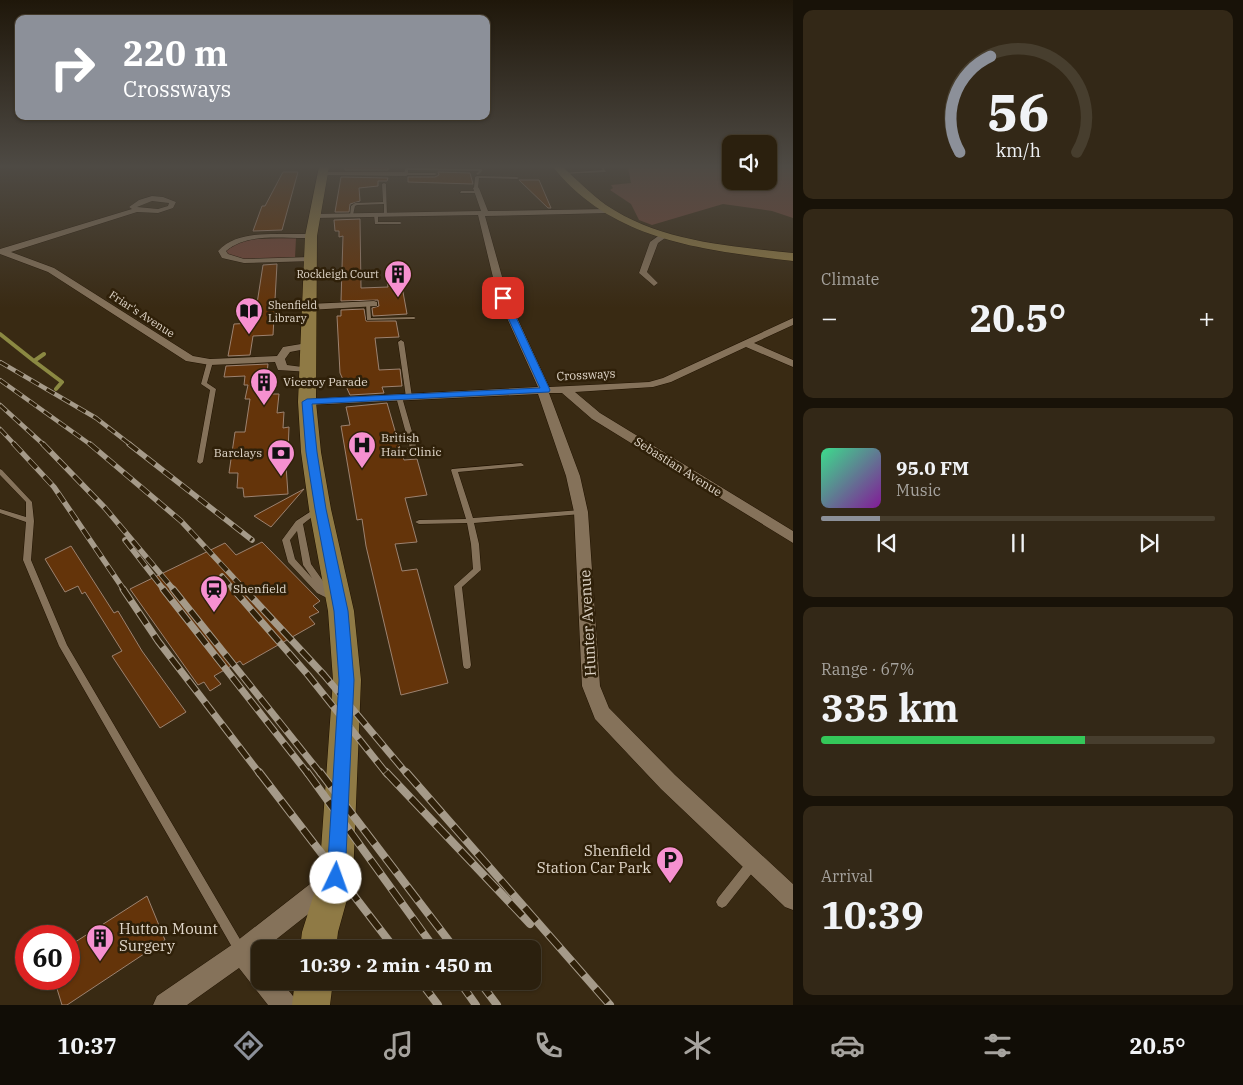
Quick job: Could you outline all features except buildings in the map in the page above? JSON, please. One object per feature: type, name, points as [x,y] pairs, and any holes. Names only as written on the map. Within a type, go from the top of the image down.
[{"type":"main road","points":[[613,214],[630,223],[664,236],[707,246],[793,257]]},
{"type":"main road","points":[[314,216],[310,259],[306,370],[307,402],[311,452],[347,680],[336,878],[319,940]]},
{"type":"main road","points":[[311,1005],[313,990]]},
{"type":"street","points":[[1,251],[124,214]]},
{"type":"street","name":"Hunter Avenue","points":[[484,214],[503,298],[544,390],[573,476],[582,512],[591,686],[602,713],[668,782],[793,899]]},
{"type":"street","points":[[314,216],[492,214]]},
{"type":"street","points":[[310,259],[244,261],[225,256],[222,251],[227,245],[235,241],[249,238],[311,236]]},
{"type":"street","points":[[654,284],[643,273],[654,242],[664,236]]},
{"type":"street","name":"Friar's Avenue","points":[[1,251],[51,270],[182,356],[210,362],[280,359]]},
{"type":"street","points":[[309,307],[371,304]]},
{"type":"street","name":"Crossways","points":[[307,402],[566,390],[658,383],[793,322]]},
{"type":"street","points":[[746,343],[793,364]]},
{"type":"street","points":[[306,370],[282,368],[280,359],[287,349],[307,346]]},
{"type":"street","name":"Sebastian Avenue","points":[[566,390],[596,416],[793,538]]},
{"type":"street","points":[[166,1005],[241,952],[336,878]]},
{"type":"street","points":[[241,952],[251,964]]},
{"type":"street","points":[[272,990],[284,1005]]},
{"type":"lane","points":[[376,215],[376,224],[400,223]]},
{"type":"lane","points":[[371,304],[369,320],[414,318]]},
{"type":"lane","points":[[392,452],[414,449],[404,397],[401,342]]},
{"type":"lane","points":[[200,462],[213,389],[204,384],[210,362]]},
{"type":"lane","points":[[467,665],[458,586],[477,570],[477,552],[470,521],[454,470],[521,465]]},
{"type":"lane","points":[[0,471],[29,502],[30,521],[27,560],[63,646],[241,952]]},
{"type":"lane","points":[[320,509],[299,523],[286,540],[291,560],[320,591],[335,603]]},
{"type":"lane","points":[[0,511],[30,521]]},
{"type":"lane","points":[[419,522],[470,521],[582,512]]},
{"type":"lane","points":[[299,523],[307,565],[335,603]]},
{"type":"lane","points":[[722,902],[754,862]]},
{"type":"shaded area","points":[[636,214],[690,214],[652,225],[639,220]]},
{"type":"shaded area","points":[[781,214],[793,214],[793,218]]},
{"type":"shaded area","points":[[296,238],[295,258],[248,259],[231,256],[226,253],[226,248],[248,239]]},
{"type":"waterway","points":[[0,334],[34,361]]},
{"type":"waterway","points":[[34,361],[44,354]]},
{"type":"waterway","points":[[34,361],[62,382],[56,389]]},
{"type":"railway","points":[[0,362],[96,418],[131,445]]},
{"type":"railway","points":[[0,380],[91,445]]},
{"type":"railway","points":[[0,405],[44,445]]},
{"type":"railway","points":[[0,429],[15,445]]},
{"type":"railway","points":[[14,444],[54,487],[124,590]]},
{"type":"railway","points":[[90,444],[181,521],[245,590]]},
{"type":"railway","points":[[129,444],[252,540]]},
{"type":"railway","points":[[44,445],[105,508],[174,590]]},
{"type":"railway","points":[[125,540],[164,590]]},
{"type":"railway","points":[[222,576],[234,590]]},
{"type":"railway","points":[[123,589],[158,641],[260,774]]},
{"type":"railway","points":[[163,589],[308,774]]},
{"type":"railway","points":[[173,589],[321,774]]},
{"type":"railway","points":[[233,589],[308,675],[387,774]]},
{"type":"railway","points":[[244,589],[324,675],[407,774]]},
{"type":"railway","points":[[259,772],[388,940]]},
{"type":"railway","points":[[307,772],[428,940]]},
{"type":"railway","points":[[320,772],[448,940]]},
{"type":"railway","points":[[386,772],[530,924]]},
{"type":"railway","points":[[406,772],[610,1005]]},
{"type":"railway","points":[[427,990],[438,1005]]},
{"type":"railway","points":[[465,990],[476,1005]]},
{"type":"railway","points":[[486,990],[497,1005]]},
{"type":"place","name":"Rockleigh Court","points":[[398,298]]},
{"type":"place","name":"Shenfield Library","points":[[249,335]]},
{"type":"place","name":"Viceroy Parade","points":[[264,406]]},
{"type":"place","name":"British Hair Clinic","points":[[362,469]]},
{"type":"place","name":"Barclays","points":[[281,477]]},
{"type":"place","name":"Shenfield","points":[[214,613]]},
{"type":"place","name":"Shenfield Station Car Park","points":[[670,884]]},
{"type":"place","name":"Hutton Mount Surgery","points":[[100,962]]},
{"type":"route","points":[[336,878],[347,680],[341,611],[320,509],[311,452],[307,402],[545,390],[503,298]]}]
